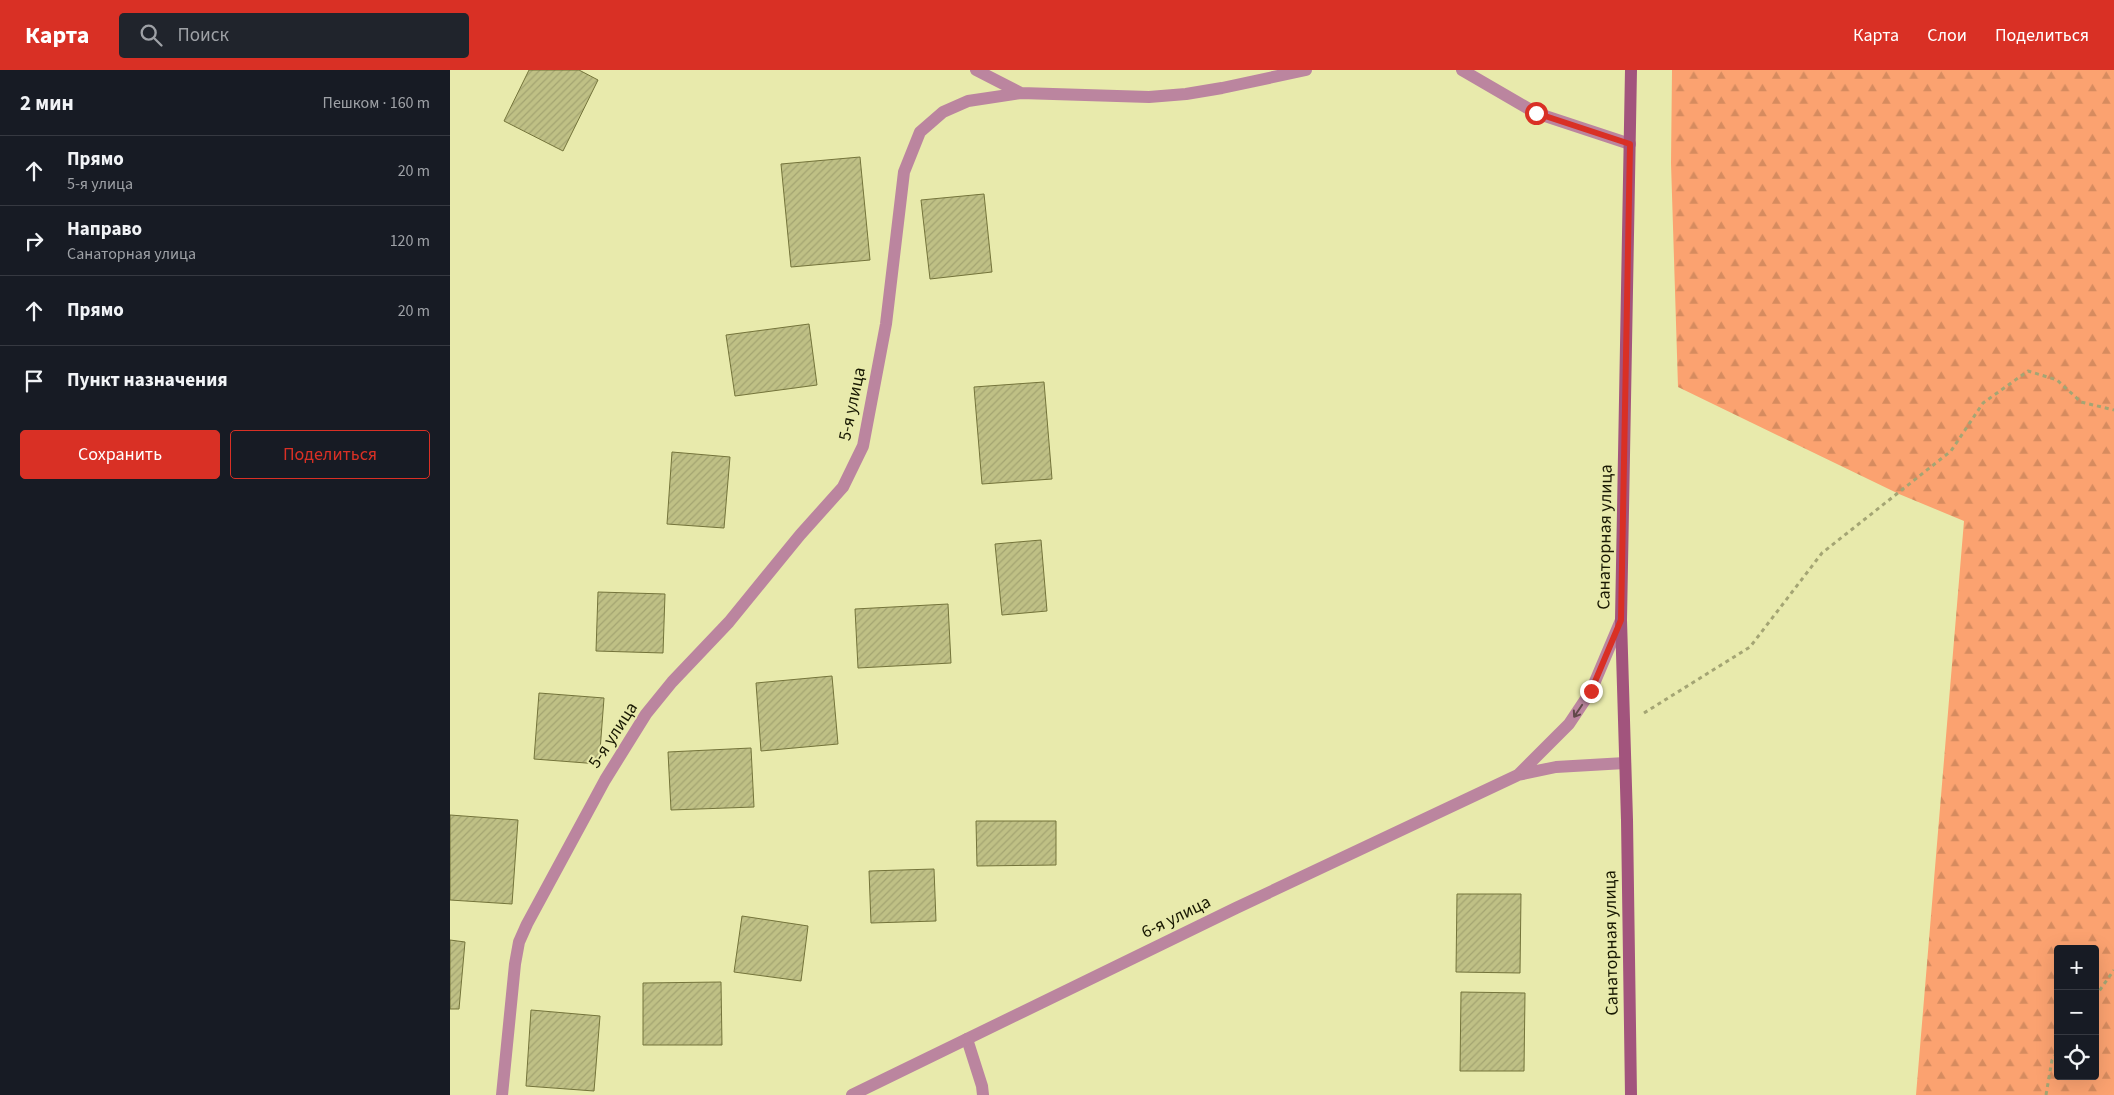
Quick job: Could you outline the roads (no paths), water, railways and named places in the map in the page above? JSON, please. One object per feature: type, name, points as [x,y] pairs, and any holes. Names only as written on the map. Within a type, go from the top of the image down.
[{"type":"main road","name":"Санаторная улица","points":[[1631,70],[1621,620],[1631,1095]]},
{"type":"street","points":[[976,70],[1021,93]]},
{"type":"street","name":"5-я улица","points":[[502,1095],[515,964],[519,942],[526,924],[605,780],[646,714],[672,682],[729,622],[800,535],[843,487],[863,446],[886,324],[904,172],[920,132],[943,112],[968,101],[1021,93],[1149,97],[1222,88],[1306,70]]},
{"type":"street","points":[[1462,70],[1536,113],[1630,144]]},
{"type":"street","points":[[1518,775],[1569,724],[1591,691],[1621,620]]},
{"type":"street","points":[[1518,775],[1556,767],[1625,763]]},
{"type":"street","name":"6-я улица","points":[[852,1095],[1236,908],[1518,775]]},
{"type":"street","points":[[967,1039],[982,1086],[982,1095]]}]
